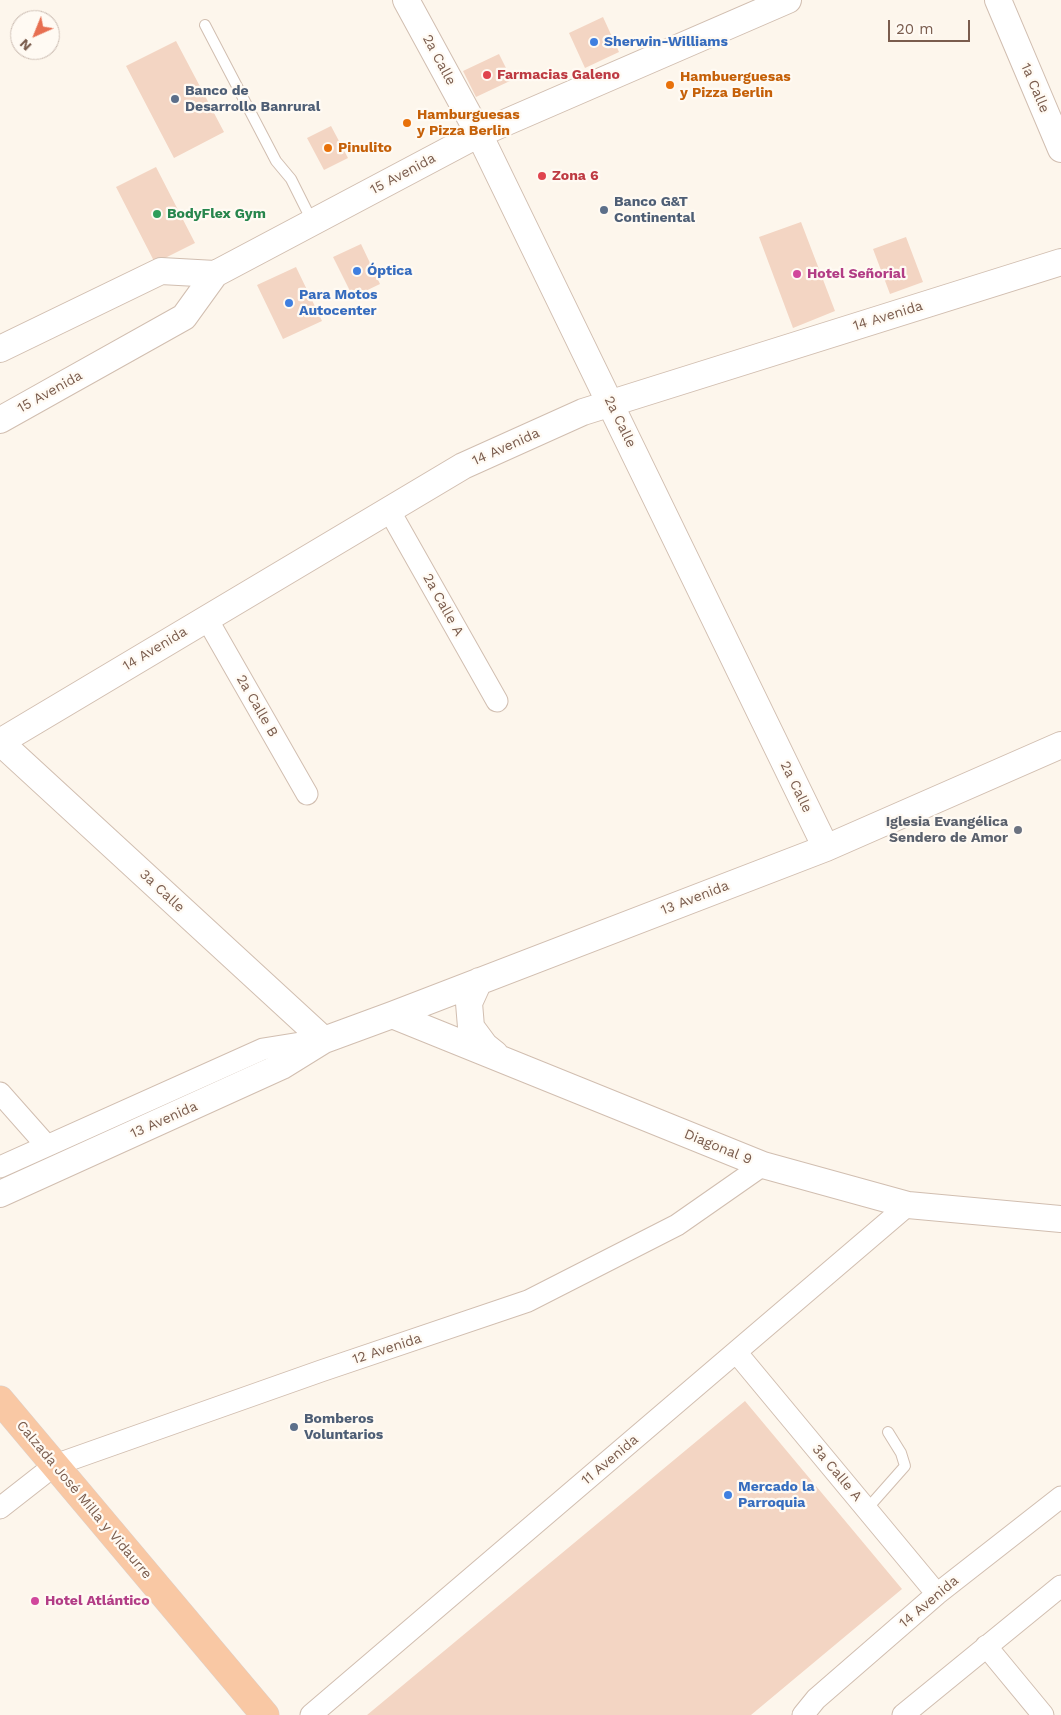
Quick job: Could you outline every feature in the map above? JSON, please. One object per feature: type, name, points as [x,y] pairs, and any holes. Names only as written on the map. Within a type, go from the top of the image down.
[{"type":"highway","name":"Calzada José Milla y Vidaurre","points":[[0,1400],[265,1715]]},
{"type":"street","name":"2a Calle","points":[[406,0],[479,134],[826,848]]},
{"type":"street","name":"15 Avenida","points":[[0,420],[184,317],[215,274],[479,134],[788,0]]},
{"type":"street","name":"1a Calle","points":[[998,0],[1061,149]]},
{"type":"street","name":"14 Avenida","points":[[0,742],[463,466],[583,412],[1061,262]]},
{"type":"street","points":[[0,350],[161,271],[215,274]]},
{"type":"street","name":"2a Calle A","points":[[389,510],[497,701]]},
{"type":"street","name":"2a Calle B","points":[[207,619],[307,794]]},
{"type":"street","name":"3a Calle","points":[[0,742],[324,1040]]},
{"type":"street","name":"13 Avenida","points":[[0,1194],[282,1066],[324,1040],[826,848],[1061,745]]},
{"type":"street","points":[[479,981],[469,1003],[471,1027],[485,1046],[504,1060]]},
{"type":"street","name":"Diagonal 9","points":[[392,1015],[763,1165],[908,1205],[1061,1219]]},
{"type":"street","name":"13 Avenida","points":[[0,1167],[263,1048],[324,1040]]},
{"type":"street","points":[[0,1093],[47,1146]]},
{"type":"street","name":"12 Avenida","points":[[0,1508],[55,1465],[321,1371],[528,1301],[677,1225],[763,1165]]},
{"type":"street","name":"11 Avenida","points":[[311,1715],[908,1205]]},
{"type":"street","name":"3a Calle A","points":[[736,1352],[937,1594]]},
{"type":"street","name":"14 Avenida","points":[[803,1715],[816,1699],[937,1594],[1061,1497]]},
{"type":"street","points":[[904,1715],[1061,1586]]},
{"type":"street","points":[[986,1646],[1043,1715]]},
{"type":"lane","points":[[205,25],[276,160],[290,179],[313,222]]},
{"type":"lane","points":[[867,1509],[905,1466],[902,1453],[888,1432]]},
{"type":"building","name":"Sherwin-Williams","points":[[603,17],[619,52],[585,68],[569,33]]},
{"type":"building","name":"Banco de Desarrollo Banrural","points":[[176,41],[224,132],[174,158],[126,66]]},
{"type":"building","name":"Farmacias Galeno","points":[[499,54],[512,80],[476,97],[463,71]]},
{"type":"building","name":"Pinulito","points":[[331,126],[348,158],[324,170],[307,138]]},
{"type":"building","points":[[156,167],[195,243],[155,263],[116,187]]},
{"type":"building","name":"Hotel Señorial","points":[[801,222],[835,311],[793,328],[759,237]]},
{"type":"building","points":[[906,237],[923,282],[890,294],[873,249]]},
{"type":"building","name":"Óptica","points":[[361,244],[380,284],[353,297],[333,257]]},
{"type":"building","name":"Para Motos Autocenter","points":[[296,267],[322,321],[283,339],[257,285]]},
{"type":"building","name":"Mercado la Parroquia","points":[[745,1401],[902,1589],[751,1715],[367,1715]]},
{"type":"place","name":"Sherwin-Williams","points":[[594,42]]},
{"type":"place","name":"Farmacias Galeno","points":[[487,75]]},
{"type":"place","name":"Hambuerguesas y Pizza Berlin","points":[[670,85]]},
{"type":"place","name":"Banco de Desarrollo Banrural","points":[[175,99]]},
{"type":"place","name":"Hamburguesas y Pizza Berlin","points":[[407,123]]},
{"type":"place","name":"Pinulito","points":[[328,148]]},
{"type":"place","name":"Zona 6","points":[[542,176]]},
{"type":"place","name":"Banco G&T Continental","points":[[604,210]]},
{"type":"place","name":"BodyFlex Gym","points":[[157,214]]},
{"type":"place","name":"Óptica","points":[[357,271]]},
{"type":"place","name":"Hotel Señorial","points":[[797,274]]},
{"type":"place","name":"Para Motos Autocenter","points":[[289,303]]},
{"type":"place","name":"Iglesia Evangélica Sendero de Amor","points":[[1018,830]]},
{"type":"place","name":"Bomberos Voluntarios","points":[[294,1427]]},
{"type":"place","name":"Mercado la Parroquia","points":[[728,1495]]},
{"type":"place","name":"Hotel Atlántico","points":[[35,1601]]}]
